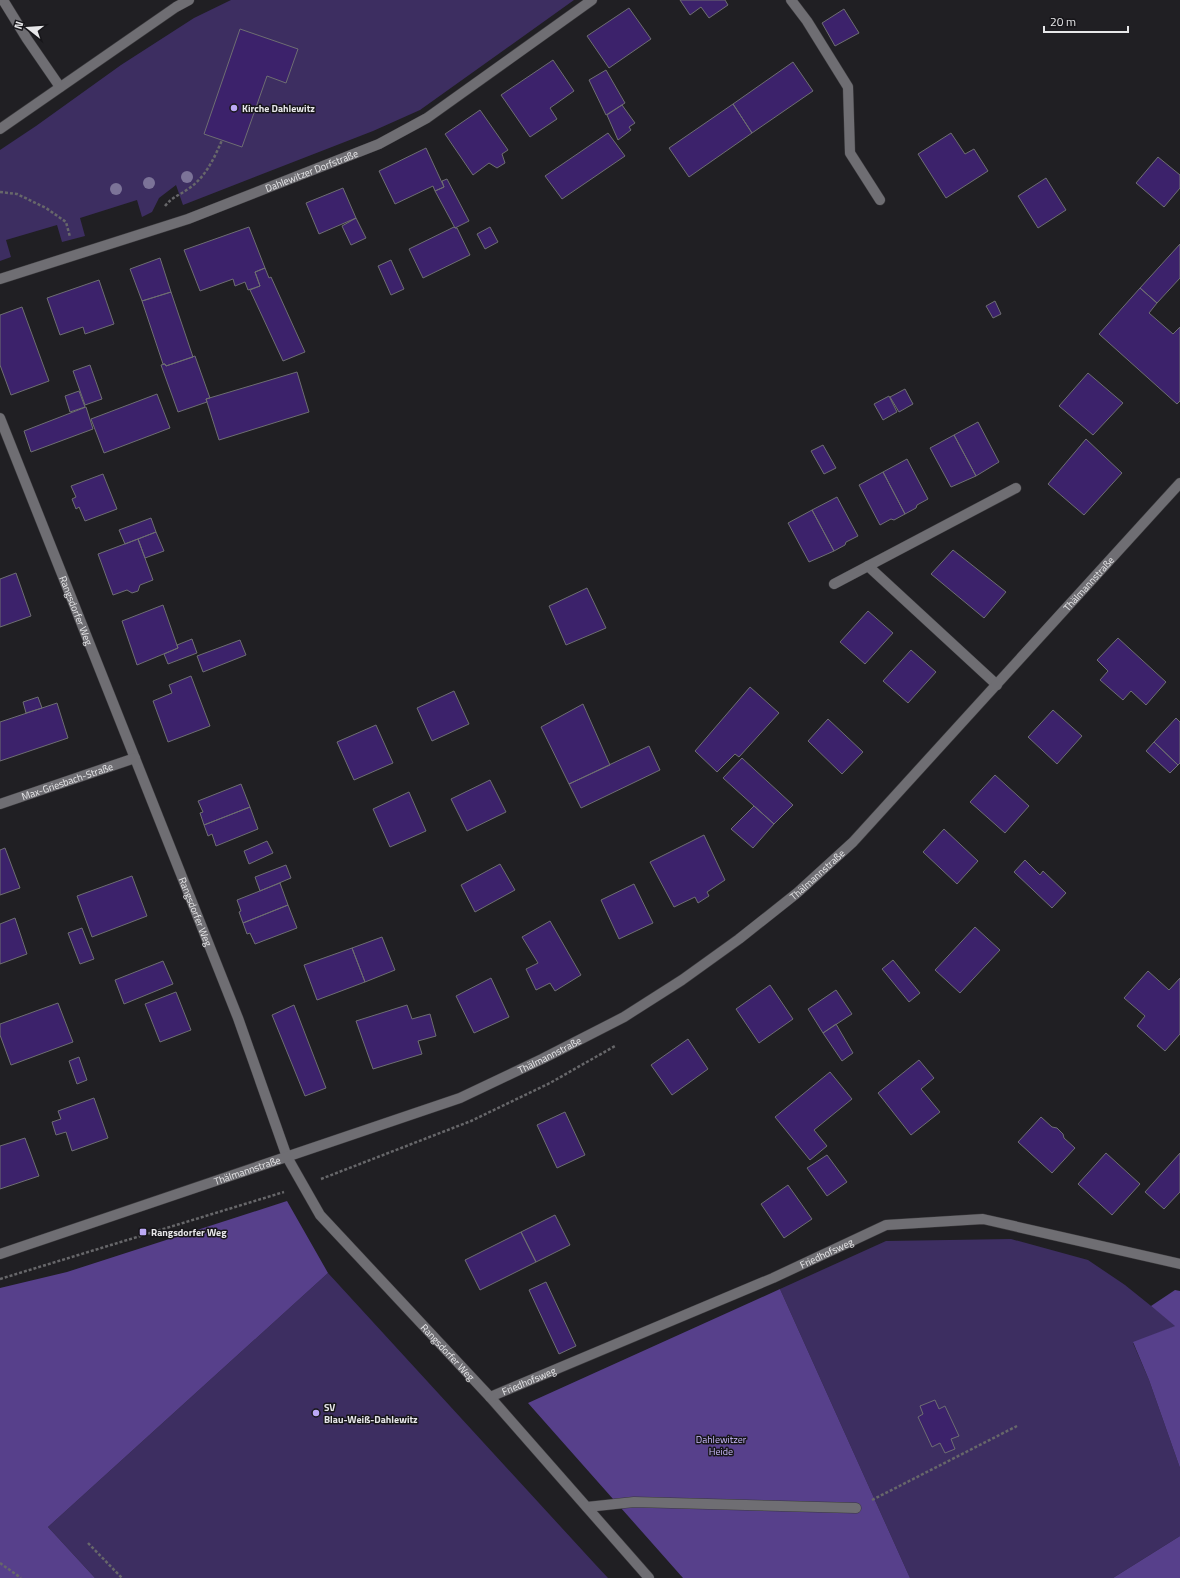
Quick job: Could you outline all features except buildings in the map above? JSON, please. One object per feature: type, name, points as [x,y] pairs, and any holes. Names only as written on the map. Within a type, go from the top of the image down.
[{"type":"street","points":[[2,0],[26,39],[60,87]]},
{"type":"street","points":[[0,129],[176,7],[189,0]]},
{"type":"street","name":"Dahlewitzer Dorfstraße","points":[[0,279],[75,254],[188,220],[379,144],[427,118],[592,0]]},
{"type":"street","points":[[791,0],[807,21],[848,87],[850,153],[880,200]]},
{"type":"street","name":"Rangsdorfer Weg","points":[[0,418],[238,1018],[288,1157],[320,1215],[490,1396],[649,1578]]},
{"type":"street","name":"Thälmannstraße","points":[[0,1254],[460,1098],[542,1059],[624,1016],[682,980],[739,939],[797,893],[853,842],[1180,483]]},
{"type":"street","points":[[834,584],[1016,488]]},
{"type":"street","points":[[868,566],[997,685]]},
{"type":"street","name":"Max-Griesbach-Straße","points":[[0,804],[135,758]]},
{"type":"street","name":"Friedhofsweg","points":[[490,1396],[773,1278],[886,1225],[983,1219],[1180,1264]]},
{"type":"street","points":[[587,1507],[634,1502],[856,1508]]},
{"type":"path","points":[[153,230],[164,206],[170,199],[188,190],[197,183],[207,170],[216,156],[222,140]]},
{"type":"path","points":[[0,192],[17,194],[46,208],[66,222],[75,254]]},
{"type":"path","points":[[0,1279],[304,1186]]},
{"type":"path","points":[[856,1508],[1018,1426]]},
{"type":"path","points":[[88,1543],[122,1578]]},
{"type":"path","points":[[0,1563],[20,1578]]},
{"type":"shaded area","points":[[231,0],[574,0],[420,110],[373,131],[183,205],[176,185],[159,198],[152,212],[142,217],[137,200],[80,218],[85,236],[62,242],[57,225],[6,240],[11,257],[0,261],[0,150],[121,65],[194,18]]},
{"type":"shaded area","points":[[1011,1239],[1088,1260],[1125,1285],[1176,1326],[1133,1343],[1149,1380],[1180,1468],[1180,1536],[1113,1578],[910,1578],[780,1289],[886,1241]]},
{"type":"shaded area","name":"SV Blau-Weiß-Dahlewitz","points":[[328,1273],[608,1578],[95,1578],[48,1527]]},
{"type":"green space","points":[[287,1201],[328,1273],[48,1527],[95,1578],[0,1578],[0,1288],[67,1272]]},
{"type":"green space","name":"Dahlewitzer Heide","points":[[780,1289],[910,1578],[683,1578],[528,1403]]},
{"type":"green space","points":[[1175,1290],[1180,1291],[1180,1468],[1149,1380],[1133,1342],[1175,1326],[1151,1306]]},
{"type":"green space","points":[[1180,1536],[1180,1578],[1113,1578]]},
{"type":"place","name":"Kirche Dahlewitz","points":[[234,108]]},
{"type":"place","name":"Rangsdorfer Weg","points":[[143,1232]]},
{"type":"place","name":"SV Blau-Weiß-Dahlewitz","points":[[316,1413]]}]
